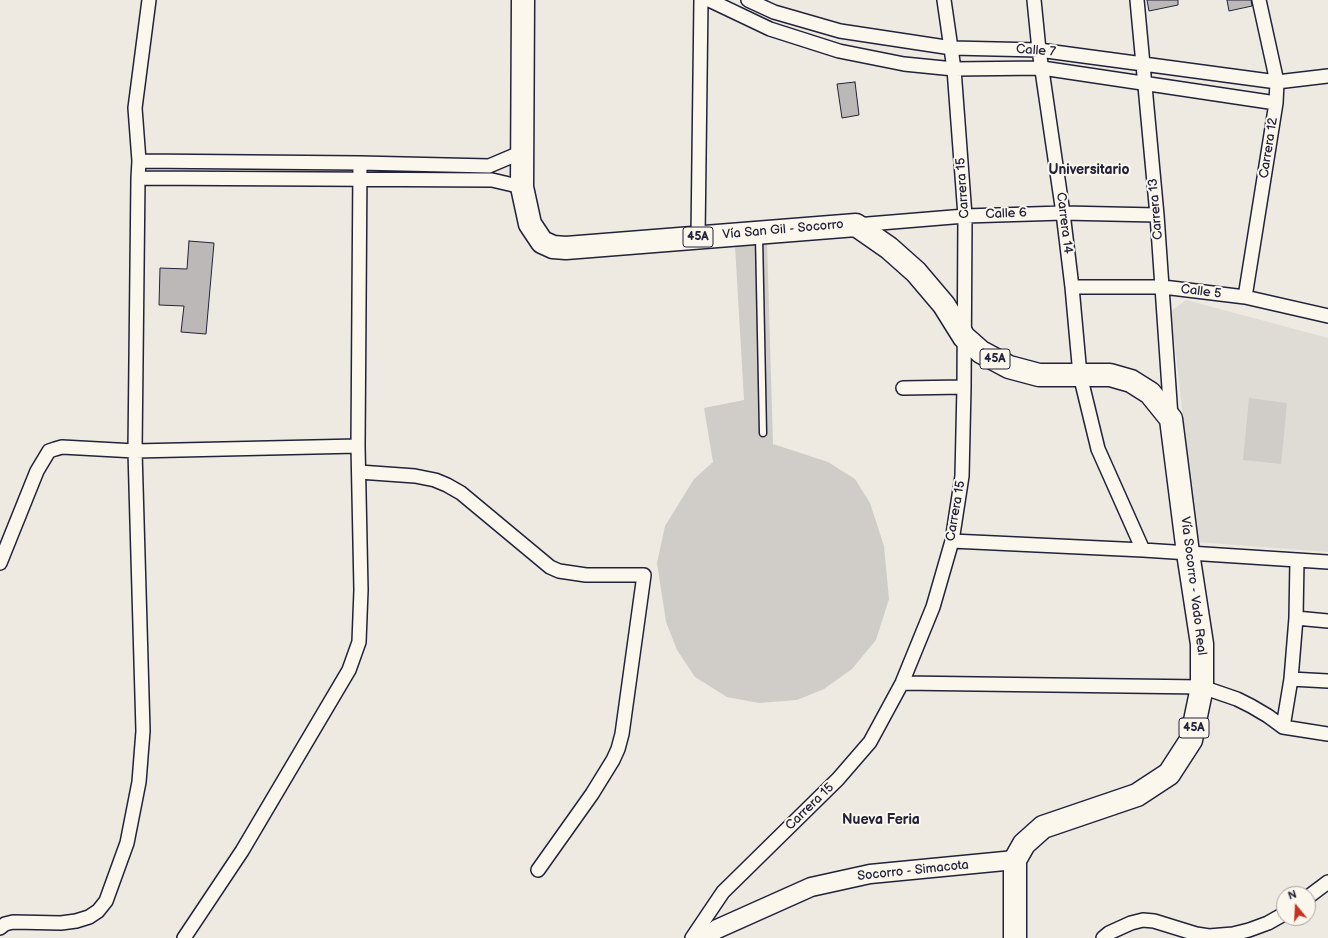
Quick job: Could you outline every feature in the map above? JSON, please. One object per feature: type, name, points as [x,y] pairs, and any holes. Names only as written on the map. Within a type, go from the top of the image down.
[{"type":"highway","name":"Vía San Gil - Socorro","points":[[523,0],[522,187],[530,224],[542,242],[553,248],[566,248],[856,225],[889,248],[916,272],[944,306],[964,337],[981,352],[1009,367],[1039,375],[1110,375],[1131,381],[1150,393],[1171,419]]},
{"type":"highway","name":"Vía Socorro - Vado Real","points":[[1015,860],[1024,844],[1043,827],[1137,795],[1170,774],[1191,740],[1202,687],[1202,644],[1188,553],[1171,419]]},
{"type":"highway","points":[[1015,860],[1015,938]]},
{"type":"street","points":[[0,928],[5,924],[13,922],[61,923],[76,921],[89,917],[98,911],[106,901],[127,843],[139,782],[143,731],[135,450],[139,161],[135,108],[149,0]]},
{"type":"street","points":[[698,237],[701,0]]},
{"type":"street","points":[[709,0],[770,29],[839,51],[904,64],[954,69],[1042,68],[1276,103]]},
{"type":"street","name":"Calle 7","points":[[748,0],[774,12],[840,31],[952,48],[1039,50],[1277,82],[1328,76]]},
{"type":"street","name":"Carrera 15","points":[[692,938],[723,892],[838,779],[870,742],[902,684],[933,607],[952,541],[962,476],[965,216],[952,48],[944,0]]},
{"type":"street","name":"Carrera 14","points":[[1034,0],[1039,50],[1063,213],[1072,287],[1080,375],[1098,449],[1143,550]]},
{"type":"street","name":"Carrera 13","points":[[1137,0],[1157,214],[1171,419]]},
{"type":"street","name":"Carrera 12","points":[[1245,297],[1276,103],[1277,82],[1259,0]]},
{"type":"street","points":[[839,51],[840,31]]},
{"type":"street","points":[[139,161],[490,166],[522,152]]},
{"type":"street","points":[[184,938],[242,851],[349,670],[359,642],[361,590],[358,446],[360,163]]},
{"type":"street","points":[[138,178],[492,180],[522,187]]},
{"type":"street","name":"Calle 6","points":[[856,225],[965,216],[1063,213],[1157,214]]},
{"type":"street","name":"Calle 5","points":[[1072,287],[1162,287],[1245,297],[1328,316]]},
{"type":"street","points":[[902,388],[964,387]]},
{"type":"street","points":[[0,563],[37,471],[49,451],[62,448],[135,450],[358,446]]},
{"type":"street","points":[[359,472],[415,476],[435,480],[447,485],[461,493],[550,567],[559,571],[586,575],[644,575],[622,734],[618,749],[592,794],[538,870]]},
{"type":"street","points":[[952,541],[1143,550],[1328,562]]},
{"type":"street","points":[[1283,727],[1291,679],[1296,618],[1297,560]]},
{"type":"street","points":[[1296,618],[1328,621]]},
{"type":"street","points":[[1291,679],[1328,681]]},
{"type":"street","points":[[902,684],[1202,687],[1237,699],[1268,716],[1283,727],[1328,734]]},
{"type":"street","name":"Socorro - Simacota","points":[[703,938],[717,929],[811,887],[870,874],[1015,860]]},
{"type":"street","points":[[1316,891],[1328,882]]},
{"type":"street","points":[[1103,938],[1109,933],[1131,923],[1143,920],[1154,921],[1196,934],[1208,936],[1233,934],[1249,930],[1276,918]]},
{"type":"lane","points":[[759,232],[763,433]]},
{"type":"shaded area","points":[[767,241],[773,444],[828,462],[855,479],[870,503],[884,546],[889,599],[876,640],[852,669],[824,689],[797,700],[759,703],[727,697],[695,677],[677,650],[666,622],[657,563],[665,526],[694,479],[713,462],[704,408],[744,400],[735,246]]},
{"type":"shaded area","points":[[1186,300],[1328,338],[1328,552],[1197,542],[1171,311]]},
{"type":"shaded area","points":[[1249,398],[1287,403],[1281,464],[1243,460]]},
{"type":"building","points":[[1147,0],[1178,0],[1178,5],[1149,11]]},
{"type":"building","points":[[1227,0],[1251,0],[1252,6],[1229,11]]},
{"type":"building","points":[[855,82],[859,115],[842,118],[837,84]]},
{"type":"building","points":[[189,241],[214,243],[206,334],[181,332],[184,306],[159,305],[160,268],[187,269]]},
{"type":"district","name":"Universitario","points":[[1089,170]]},
{"type":"district","name":"Nueva Feria","points":[[881,820]]}]
